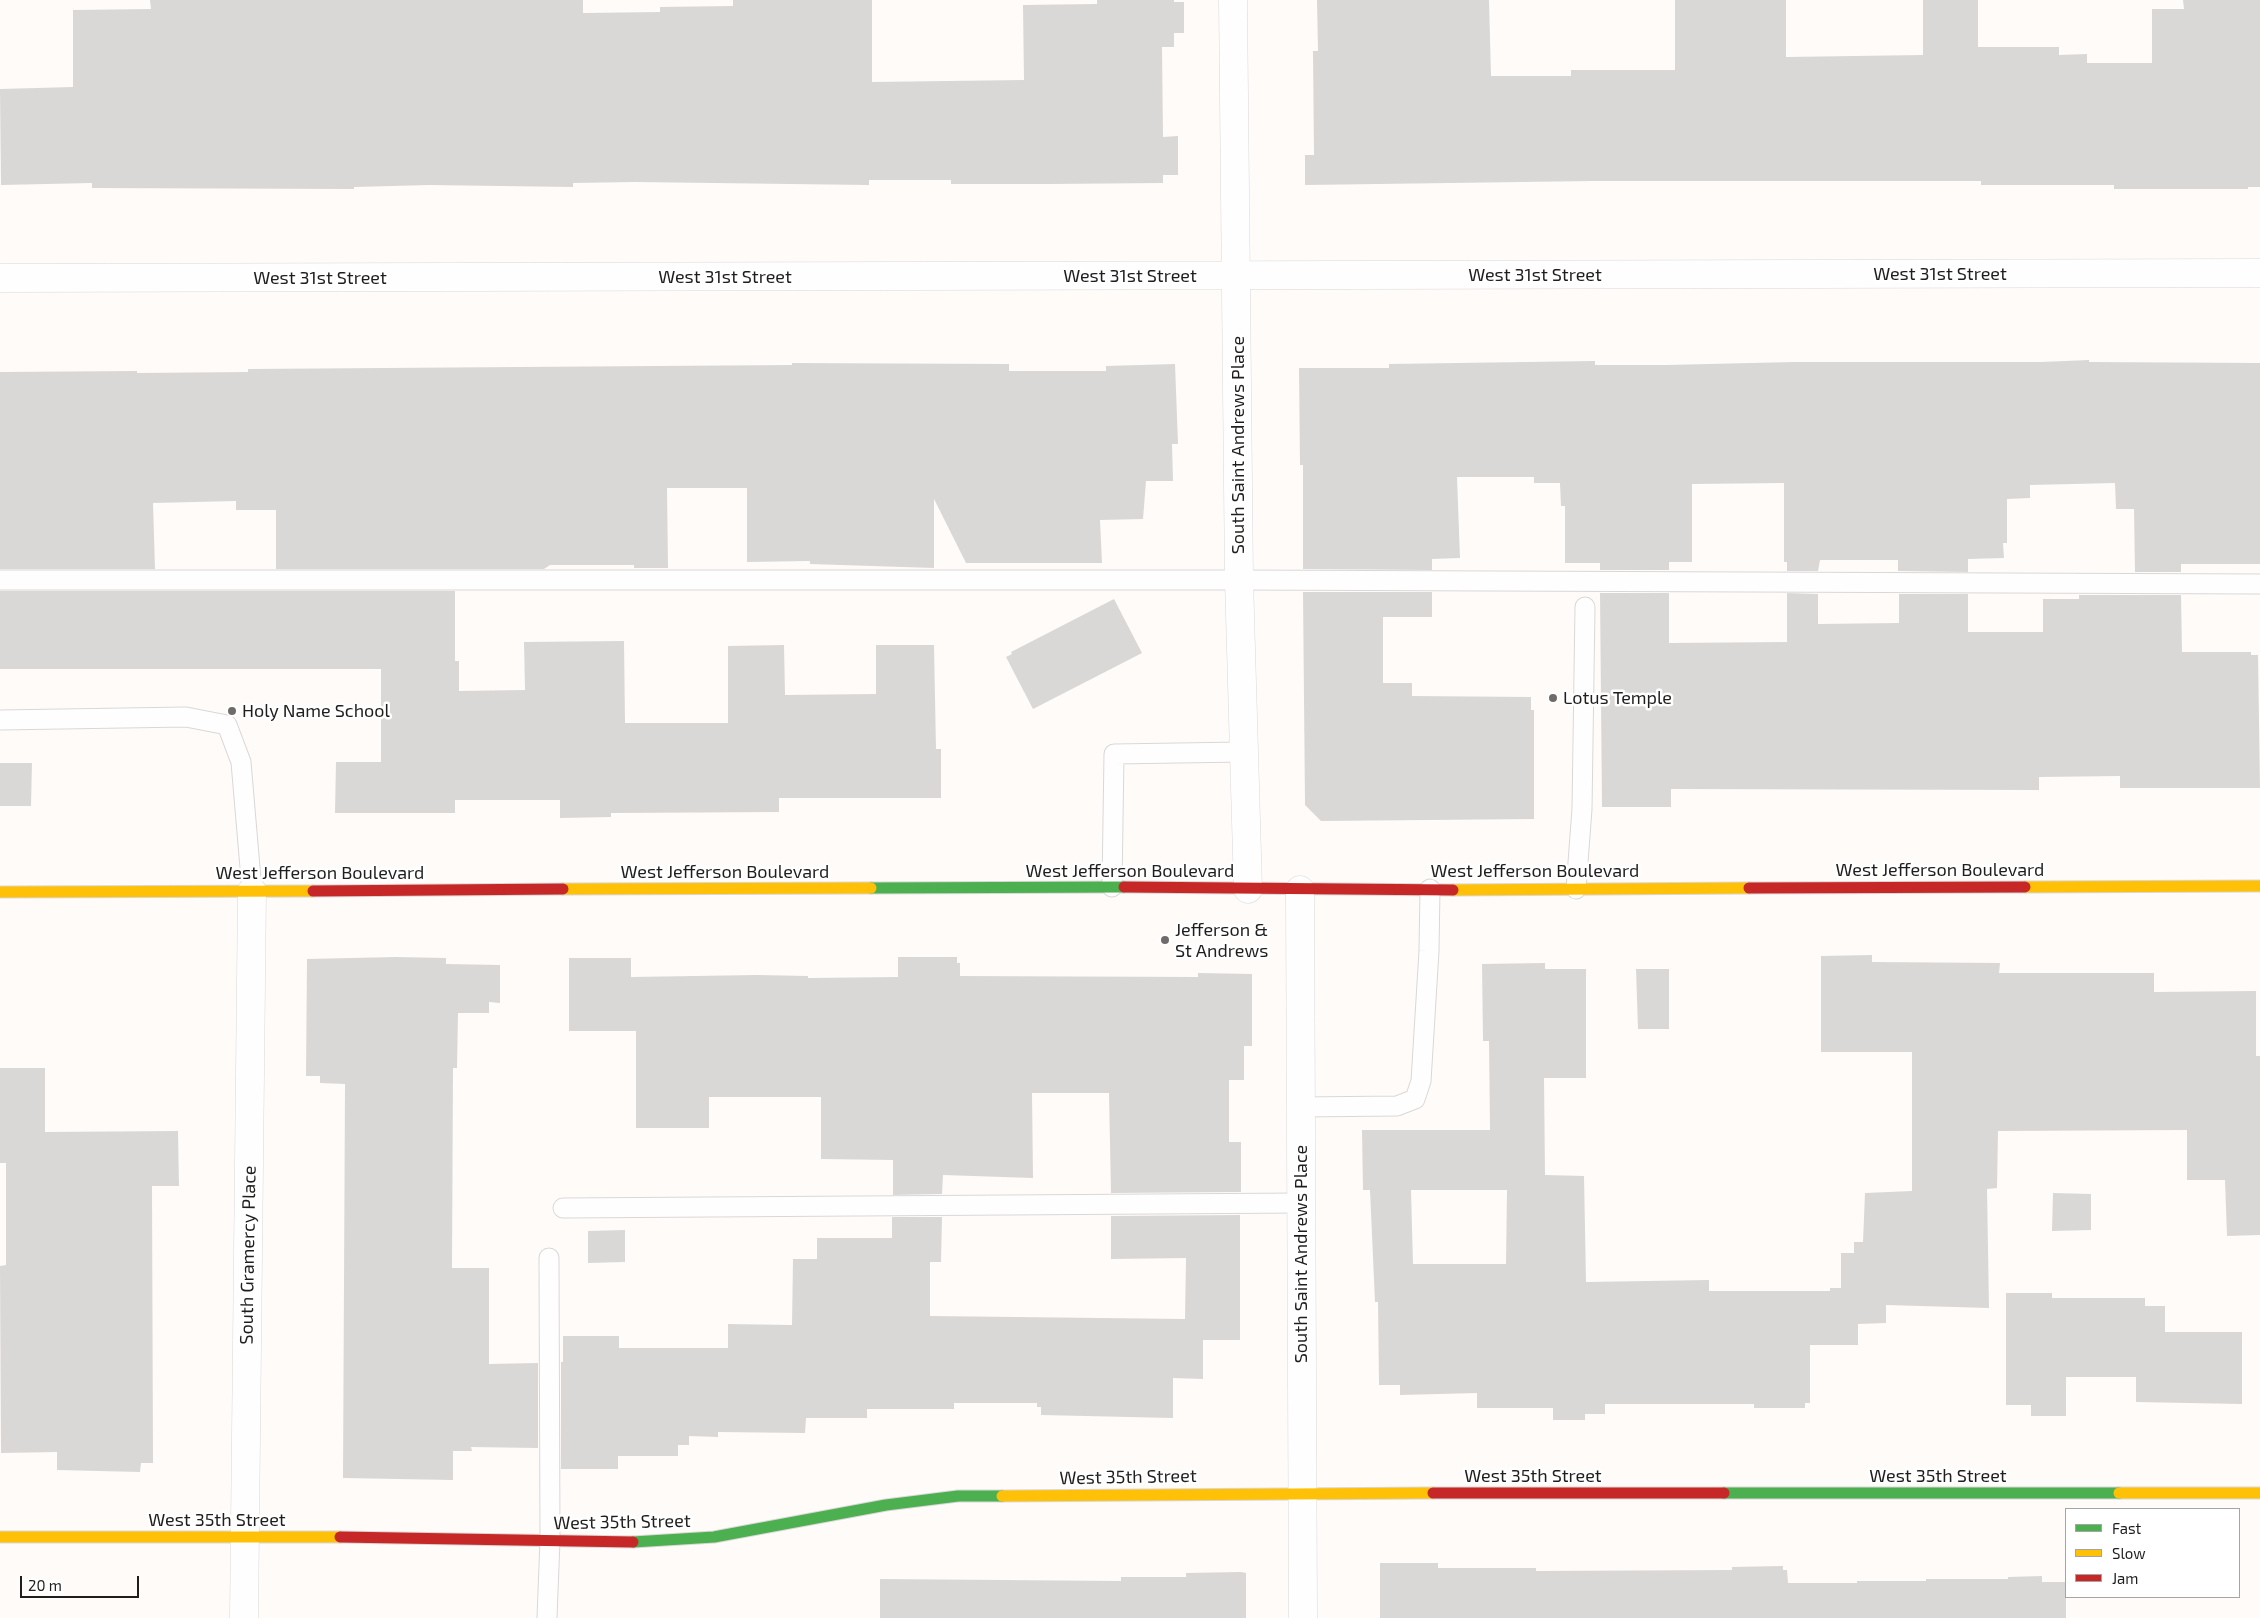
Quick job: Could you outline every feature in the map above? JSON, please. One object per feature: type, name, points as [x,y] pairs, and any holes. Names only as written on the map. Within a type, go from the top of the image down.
[{"type":"main road","name":"West Jefferson Boulevard","points":[[0,892],[1112,887],[1300,890],[2260,886]]},
{"type":"main road","name":"West 35th Street","points":[[0,1537],[244,1536],[655,1542],[714,1537],[886,1505],[958,1496],[2260,1493]]},
{"type":"street","name":"South Saint Andrews Place","points":[[1233,0],[1239,580],[1248,889]]},
{"type":"street","name":"West 31st Street","points":[[0,278],[2260,273]]},
{"type":"street","name":"South Saint Andrews Place","points":[[1300,890],[1302,1618]]},
{"type":"street","name":"South Gramercy Place","points":[[244,1618],[252,891]]},
{"type":"lane","points":[[0,580],[1239,580],[2260,584]]},
{"type":"lane","points":[[1576,889],[1582,809],[1585,607]]},
{"type":"lane","points":[[0,720],[186,717],[227,725],[241,762],[252,891]]},
{"type":"lane","points":[[1112,887],[1114,754],[1243,752]]},
{"type":"lane","points":[[1301,1107],[1398,1106],[1414,1099],[1421,1081],[1429,951],[1430,889]]},
{"type":"lane","points":[[563,1208],[1301,1203]]},
{"type":"lane","points":[[547,1618],[550,1540],[548,1258]]},
{"type":"building","points":[[150,0],[583,0],[583,13],[660,12],[660,7],[733,6],[733,0],[872,0],[872,82],[1024,80],[1023,5],[1097,4],[1097,0],[1174,0],[1174,2],[1184,2],[1184,33],[1174,33],[1174,47],[1162,47],[1163,137],[1178,136],[1178,175],[1163,175],[1163,183],[1049,184],[951,184],[951,180],[869,180],[869,185],[635,182],[573,183],[573,187],[430,185],[354,187],[354,189],[92,188],[92,183],[1,185],[0,89],[73,87],[73,10],[151,9]]},
{"type":"building","points":[[1317,0],[1489,0],[1491,76],[1571,76],[1571,70],[1675,70],[1675,0],[1786,0],[1786,57],[1923,55],[1923,0],[1978,0],[1978,47],[2059,47],[2059,55],[2087,54],[2087,63],[2152,63],[2152,9],[2184,9],[2183,0],[2260,0],[2260,187],[2248,187],[2248,189],[2114,189],[2114,185],[1981,185],[1981,181],[1593,181],[1305,185],[1305,155],[1314,155],[1313,51],[1318,51]]},
{"type":"building","points":[[2089,360],[2089,362],[2260,363],[2260,564],[2181,564],[2181,572],[2135,572],[2134,509],[2116,509],[2115,483],[2030,485],[2030,498],[2007,499],[2007,543],[2003,543],[2004,558],[1968,559],[1968,572],[1898,571],[1898,560],[1820,560],[1818,571],[1787,571],[1787,562],[1784,562],[1784,483],[1692,484],[1692,562],[1669,562],[1669,570],[1600,570],[1600,563],[1565,563],[1565,506],[1561,506],[1560,483],[1534,483],[1534,477],[1457,477],[1460,558],[1432,559],[1432,570],[1303,569],[1303,465],[1300,465],[1299,368],[1389,368],[1389,364],[1595,361],[1595,365],[1666,365]]},
{"type":"building","points":[[792,363],[1009,364],[1009,371],[1106,371],[1106,366],[1175,364],[1178,444],[1172,444],[1173,481],[1146,481],[1143,519],[1100,520],[1102,563],[966,563],[934,499],[934,568],[810,564],[810,561],[747,562],[747,488],[667,488],[668,568],[634,568],[634,565],[550,565],[544,569],[276,569],[276,510],[236,510],[236,501],[153,503],[155,569],[0,569],[0,372],[248,372],[248,369],[792,365]]},
{"type":"building","points":[[0,591],[455,591],[455,661],[459,661],[459,691],[525,690],[524,642],[624,641],[625,723],[728,723],[728,646],[784,645],[785,695],[876,694],[876,645],[934,645],[936,749],[941,749],[941,798],[779,798],[779,812],[611,813],[611,817],[560,818],[560,800],[455,800],[455,813],[335,813],[336,762],[381,762],[381,669],[0,669]]},
{"type":"building","points":[[1303,592],[1432,592],[1432,617],[1383,617],[1383,683],[1412,683],[1412,696],[1531,697],[1531,710],[1534,710],[1534,819],[1321,821],[1305,805]]},
{"type":"building","points":[[1600,593],[1669,593],[1669,643],[1787,642],[1787,593],[1818,594],[1818,624],[1899,623],[1899,594],[1968,594],[1968,632],[2043,632],[2043,599],[2079,599],[2079,595],[2181,595],[2182,652],[2251,652],[2251,655],[2258,655],[2260,788],[2120,788],[2120,776],[2039,777],[2039,790],[1671,789],[1671,807],[1602,807]]},
{"type":"building","points":[[1114,599],[1142,653],[1033,709],[1006,657],[1012,654],[1011,652]]},
{"type":"building","points":[[0,763],[32,763],[31,806],[0,806]]},
{"type":"building","points":[[1872,955],[1872,962],[2000,963],[1999,973],[2154,973],[2154,992],[2256,991],[2256,1056],[2260,1056],[2260,1235],[2227,1236],[2225,1180],[2187,1180],[2187,1130],[1998,1131],[1997,1188],[1987,1189],[1989,1308],[1886,1305],[1886,1323],[1858,1324],[1858,1345],[1810,1345],[1810,1403],[1805,1403],[1805,1408],[1754,1408],[1754,1404],[1605,1404],[1605,1414],[1585,1414],[1585,1420],[1553,1420],[1553,1408],[1477,1408],[1477,1393],[1400,1395],[1400,1385],[1379,1385],[1378,1302],[1375,1302],[1370,1190],[1363,1190],[1362,1130],[1490,1130],[1489,1041],[1483,1041],[1482,964],[1545,963],[1545,969],[1586,969],[1586,1078],[1544,1078],[1545,1175],[1584,1176],[1586,1282],[1709,1280],[1709,1291],[1830,1291],[1830,1288],[1841,1288],[1841,1253],[1854,1253],[1854,1242],[1863,1242],[1865,1193],[1912,1191],[1912,1052],[1821,1052],[1821,956]],"holes":[[[1411,1190],[1507,1190],[1506,1264],[1413,1264]]]},
{"type":"building","points":[[898,957],[957,957],[957,963],[960,963],[960,976],[1198,977],[1198,973],[1252,974],[1252,1046],[1244,1046],[1244,1080],[1229,1080],[1229,1142],[1241,1142],[1241,1192],[1111,1193],[1109,1093],[1032,1093],[1033,1178],[943,1175],[942,1194],[893,1195],[893,1160],[821,1159],[821,1097],[709,1097],[709,1128],[636,1128],[636,1031],[569,1031],[569,958],[631,958],[631,977],[757,975],[808,976],[808,978],[898,977]]},
{"type":"building","points":[[446,958],[446,964],[500,965],[500,1003],[489,1002],[489,1013],[458,1013],[457,1068],[453,1068],[452,1268],[489,1268],[489,1364],[538,1363],[538,1448],[471,1447],[472,1451],[453,1451],[453,1480],[343,1478],[345,1084],[320,1083],[320,1076],[306,1076],[307,959]]},
{"type":"building","points":[[1636,969],[1669,969],[1669,1029],[1638,1029]]},
{"type":"building","points":[[0,1068],[45,1068],[45,1132],[178,1131],[179,1186],[152,1186],[153,1463],[141,1463],[140,1472],[57,1470],[57,1452],[1,1453],[0,1266],[6,1265],[6,1163],[0,1163]]},
{"type":"building","points":[[2053,1193],[2091,1194],[2091,1230],[2052,1231]]},
{"type":"building","points":[[1240,1215],[1240,1340],[1203,1340],[1203,1379],[1173,1378],[1173,1418],[1041,1415],[1041,1407],[1037,1407],[1037,1403],[954,1403],[954,1409],[867,1409],[867,1418],[806,1418],[805,1433],[718,1432],[718,1437],[689,1436],[689,1445],[678,1445],[678,1456],[618,1456],[618,1469],[561,1469],[561,1362],[563,1362],[563,1336],[619,1336],[619,1348],[728,1348],[728,1324],[792,1325],[793,1259],[817,1259],[817,1238],[892,1238],[892,1217],[942,1217],[941,1262],[930,1262],[930,1316],[1185,1319],[1186,1258],[1111,1259],[1111,1216]]},
{"type":"building","points":[[625,1230],[625,1262],[588,1263],[588,1231]]},
{"type":"building","points":[[2006,1293],[2052,1293],[2052,1298],[2145,1298],[2145,1306],[2165,1306],[2165,1332],[2242,1332],[2242,1404],[2136,1402],[2136,1377],[2066,1377],[2066,1416],[2031,1416],[2031,1405],[2006,1405]]},
{"type":"building","points":[[1380,1563],[1438,1563],[1438,1568],[1536,1568],[1536,1571],[1732,1570],[1732,1567],[1783,1566],[1783,1570],[1787,1570],[1788,1583],[2008,1579],[2008,1577],[2042,1576],[2042,1582],[2065,1582],[2066,1598],[2066,1618],[1380,1618]]},
{"type":"building","points":[[1186,1573],[1246,1573],[1246,1618],[880,1618],[880,1579],[1121,1581],[1121,1577],[1186,1577]]},
{"type":"traffic: fast","points":[[871,888],[1124,887]]},
{"type":"traffic: fast","points":[[1724,1493],[2119,1493]]},
{"type":"traffic: fast","points":[[633,1542],[714,1537],[886,1505],[958,1496],[1002,1496]]},
{"type":"traffic: slow","points":[[2025,887],[2260,886]]},
{"type":"traffic: slow","points":[[563,889],[871,888]]},
{"type":"traffic: slow","points":[[1453,890],[1749,888]]},
{"type":"traffic: slow","points":[[0,892],[313,891]]},
{"type":"traffic: slow","points":[[1002,1496],[1433,1493]]},
{"type":"traffic: slow","points":[[2119,1493],[2260,1493]]},
{"type":"traffic: slow","points":[[0,1537],[340,1537]]},
{"type":"traffic: jam","points":[[1124,887],[1453,890]]},
{"type":"traffic: jam","points":[[1749,888],[2025,887]]},
{"type":"traffic: jam","points":[[313,891],[563,889]]},
{"type":"traffic: jam","points":[[1433,1493],[1724,1493]]},
{"type":"traffic: jam","points":[[340,1537],[633,1542]]},
{"type":"place","name":"Lotus Temple","points":[[1553,698]]},
{"type":"place","name":"Holy Name School","points":[[232,711]]},
{"type":"place","name":"Jefferson & St Andrews","points":[[1165,940]]}]
